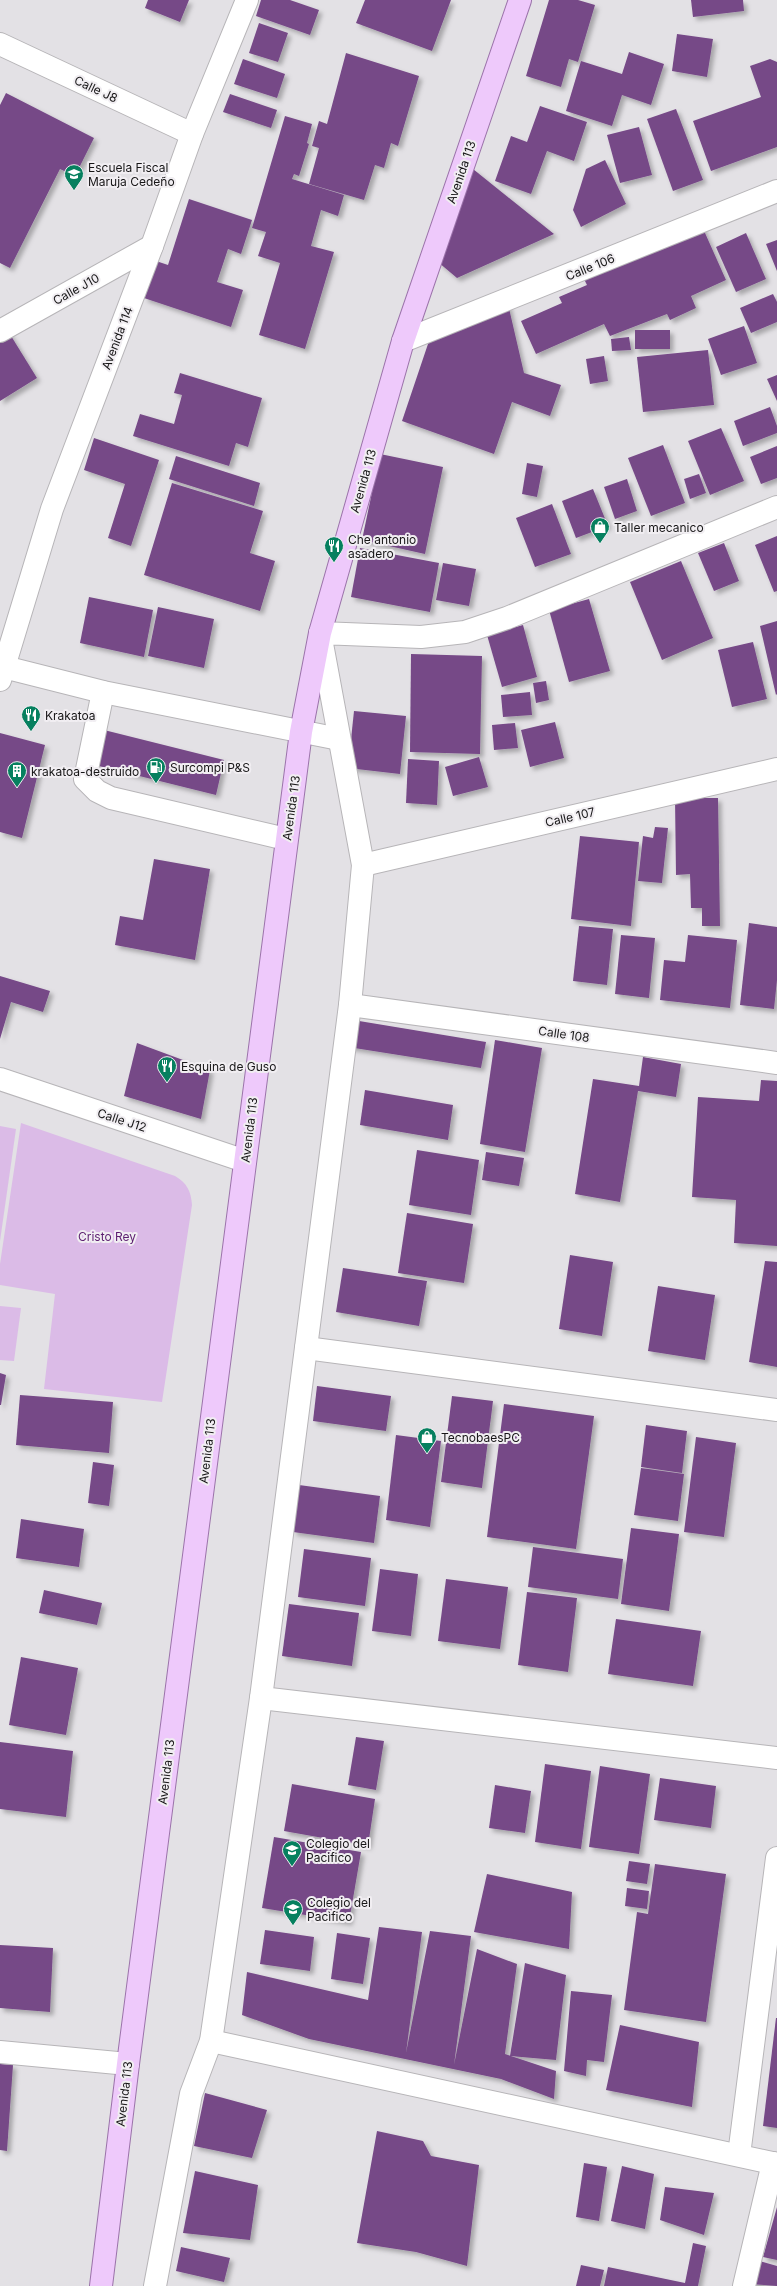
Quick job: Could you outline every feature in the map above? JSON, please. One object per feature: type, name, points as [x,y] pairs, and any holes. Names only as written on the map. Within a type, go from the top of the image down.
[{"type":"main road","name":"Avenida 113","points":[[101,2286],[128,2064],[301,732],[320,633],[403,341],[520,0]]},
{"type":"street","name":"Avenida 114","points":[[2,673],[52,509],[152,246],[192,134],[247,0]]},
{"type":"street","name":"Calle J8","points":[[0,44],[192,134]]},
{"type":"street","name":"Calle 106","points":[[403,341],[777,191]]},
{"type":"street","name":"Calle J10","points":[[0,331],[152,246]]},
{"type":"street","points":[[155,2286],[191,2094],[211,2041],[261,1698],[350,1005],[363,866],[320,633],[421,638],[465,632],[507,618],[777,507]]},
{"type":"street","points":[[2,673],[339,739]]},
{"type":"street","points":[[103,692],[84,779],[97,791],[111,798],[286,839]]},
{"type":"street","name":"Calle 107","points":[[363,866],[777,769]]},
{"type":"street","name":"Calle 108","points":[[350,1005],[777,1063]]},
{"type":"street","name":"Calle J12","points":[[0,1079],[245,1161]]},
{"type":"street","points":[[306,1348],[777,1410]]},
{"type":"street","points":[[261,1698],[777,1758]]},
{"type":"street","points":[[739,2155],[777,1858]]},
{"type":"street","points":[[211,2041],[775,2164],[744,2286]]},
{"type":"street","points":[[0,2052],[128,2064]]},
{"type":"green space","name":"Cristo Rey","points":[[21,1123],[175,1176],[188,1188],[192,1205],[162,1402],[44,1389],[55,1294],[0,1285],[0,1264]]},
{"type":"green space","points":[[0,1126],[16,1129],[0,1241]]},
{"type":"green space","points":[[0,1306],[21,1308],[14,1361],[0,1360]]},
{"type":"building","points":[[148,0],[189,0],[180,22],[145,8]]},
{"type":"building","points":[[261,0],[290,0],[319,10],[310,35],[256,16]]},
{"type":"building","points":[[365,0],[451,0],[432,51],[356,23]]},
{"type":"building","points":[[549,0],[578,0],[595,5],[578,62],[569,59],[561,87],[526,76]]},
{"type":"building","points":[[691,0],[743,0],[744,11],[693,17]]},
{"type":"building","points":[[259,23],[288,33],[278,62],[249,53]]},
{"type":"building","points":[[677,34],[713,39],[707,77],[672,71]]},
{"type":"building","points":[[629,52],[664,64],[651,105],[622,95],[612,126],[566,111],[581,61],[622,74]]},
{"type":"building","points":[[346,53],[419,76],[398,146],[391,143],[384,168],[375,165],[364,200],[309,184],[319,148],[312,146],[319,121],[327,124]]},
{"type":"building","points":[[243,59],[285,74],[277,98],[234,84]]},
{"type":"building","points":[[770,59],[777,62],[777,147],[711,171],[693,121],[761,97],[750,66]]},
{"type":"building","points":[[6,93],[94,138],[75,176],[60,169],[10,268],[0,263],[0,105]]},
{"type":"building","points":[[230,94],[277,110],[271,128],[223,112]]},
{"type":"building","points":[[540,106],[587,122],[574,161],[547,151],[531,194],[495,181],[511,136],[527,142]]},
{"type":"building","points":[[676,109],[703,180],[673,191],[647,119]]},
{"type":"building","points":[[285,116],[312,124],[307,143],[309,144],[299,176],[294,174],[292,179],[344,195],[338,216],[321,210],[311,246],[334,252],[305,349],[259,335],[280,263],[258,256],[266,232],[252,228]]},
{"type":"building","points":[[639,127],[652,175],[620,183],[607,135]]},
{"type":"building","points":[[605,160],[626,204],[581,227],[573,210],[586,169]]},
{"type":"building","points":[[473,169],[554,234],[457,278],[438,262]]},
{"type":"building","points":[[189,199],[252,220],[241,254],[228,249],[217,282],[243,290],[231,327],[144,298],[156,261],[168,265]]},
{"type":"building","points":[[701,224],[726,280],[691,296],[696,308],[670,320],[667,314],[610,336],[604,324],[536,354],[521,321],[562,303],[559,297],[587,285],[583,277]]},
{"type":"building","points":[[746,233],[766,279],[736,292],[716,247]]},
{"type":"building","points":[[777,240],[777,271],[766,244]]},
{"type":"building","points":[[773,294],[777,302],[777,322],[751,333],[740,308]]},
{"type":"building","points":[[508,304],[524,373],[561,385],[550,416],[512,402],[494,454],[402,421],[429,341]]},
{"type":"building","points":[[744,326],[757,363],[721,375],[708,339]]},
{"type":"building","points":[[635,330],[670,330],[670,349],[635,349]]},
{"type":"building","points":[[8,331],[37,378],[0,401],[0,336]]},
{"type":"building","points":[[629,337],[631,350],[612,351],[611,339]]},
{"type":"building","points":[[708,350],[714,405],[643,412],[637,357]]},
{"type":"building","points":[[604,356],[608,381],[590,384],[586,359]]},
{"type":"building","points":[[180,373],[262,398],[248,447],[236,443],[229,466],[133,436],[140,414],[174,424],[182,395],[174,393]]},
{"type":"building","points":[[777,375],[777,401],[767,379]]},
{"type":"building","points":[[770,407],[777,426],[777,433],[743,446],[734,421]]},
{"type":"building","points":[[721,428],[744,481],[710,495],[688,441]]},
{"type":"building","points":[[94,438],[159,460],[131,546],[108,538],[125,484],[84,470]]},
{"type":"building","points":[[663,445],[685,503],[651,516],[628,458]]},
{"type":"building","points":[[777,446],[777,478],[761,484],[750,457]]},
{"type":"building","points":[[380,454],[443,467],[425,554],[362,540]]},
{"type":"building","points":[[176,456],[260,483],[254,506],[169,479]]},
{"type":"building","points":[[527,463],[543,466],[537,497],[522,494]]},
{"type":"building","points":[[699,474],[706,493],[690,499],[684,479]]},
{"type":"building","points":[[627,479],[637,511],[615,519],[604,487]]},
{"type":"building","points":[[172,483],[263,511],[250,553],[275,561],[260,611],[144,575]]},
{"type":"building","points":[[593,489],[608,526],[576,538],[562,501]]},
{"type":"building","points":[[552,504],[571,554],[535,567],[516,518]]},
{"type":"building","points":[[777,536],[777,591],[774,592],[755,545]]},
{"type":"building","points":[[724,543],[739,581],[714,591],[698,553]]},
{"type":"building","points":[[360,548],[439,563],[430,612],[351,597]]},
{"type":"building","points":[[681,561],[713,638],[662,660],[630,582]]},
{"type":"building","points":[[443,563],[476,569],[469,606],[436,600]]},
{"type":"building","points":[[89,597],[153,610],[144,657],[80,643]]},
{"type":"building","points":[[589,599],[610,671],[569,682],[549,610]]},
{"type":"building","points":[[158,607],[214,619],[204,668],[148,656]]},
{"type":"building","points":[[777,621],[777,694],[776,695],[760,626]]},
{"type":"building","points":[[523,625],[537,677],[502,687],[487,635]]},
{"type":"building","points":[[753,642],[767,699],[732,707],[718,650]]},
{"type":"building","points":[[411,654],[482,656],[480,754],[410,752]]},
{"type":"building","points":[[546,681],[549,700],[536,703],[533,683]]},
{"type":"building","points":[[530,692],[532,715],[503,717],[501,695]]},
{"type":"building","points":[[354,711],[406,716],[400,774],[348,768]]},
{"type":"building","points":[[555,722],[564,758],[530,767],[521,730]]},
{"type":"building","points":[[515,723],[518,748],[494,750],[492,725]]},
{"type":"building","points":[[104,730],[224,760],[216,795],[95,765]]},
{"type":"building","name":"krakatoa-destruido","points":[[0,733],[45,745],[22,838],[0,832]]},
{"type":"building","points":[[479,757],[488,787],[453,796],[445,767]]},
{"type":"building","points":[[408,759],[439,761],[437,805],[406,803]]},
{"type":"building","points":[[675,798],[718,798],[720,926],[702,926],[702,908],[691,908],[690,874],[676,875]]},
{"type":"building","points":[[655,827],[668,828],[662,883],[638,881],[643,836],[653,838]]},
{"type":"building","points":[[580,836],[639,842],[631,926],[571,919]]},
{"type":"building","points":[[154,859],[210,869],[195,960],[115,945],[120,916],[143,920]]},
{"type":"building","points":[[749,923],[777,927],[777,980],[774,1009],[740,1005]]},
{"type":"building","points":[[579,926],[613,929],[607,985],[573,981]]},
{"type":"building","points":[[621,935],[655,938],[649,998],[615,994]]},
{"type":"building","points":[[688,935],[737,940],[730,1008],[660,1000],[664,960],[685,962]]},
{"type":"building","points":[[0,976],[50,991],[43,1012],[11,1002],[0,1039]]},
{"type":"building","points":[[353,1020],[486,1042],[481,1068],[348,1047]]},
{"type":"building","points":[[495,1040],[542,1048],[525,1152],[480,1144]]},
{"type":"building","name":"Esquina de Guso","points":[[137,1043],[210,1070],[201,1119],[124,1096]]},
{"type":"building","points":[[643,1057],[681,1064],[676,1097],[638,1091],[620,1202],[575,1194],[593,1079],[639,1086]]},
{"type":"building","points":[[761,1080],[777,1081],[777,1246],[734,1243],[736,1200],[692,1197],[698,1097],[759,1101]]},
{"type":"building","points":[[365,1090],[453,1105],[448,1140],[360,1125]]},
{"type":"building","points":[[417,1150],[479,1160],[471,1215],[409,1205]]},
{"type":"building","points":[[486,1152],[524,1158],[519,1186],[482,1180]]},
{"type":"building","points":[[407,1213],[473,1224],[464,1283],[398,1273]]},
{"type":"building","points":[[570,1255],[613,1262],[602,1336],[559,1329]]},
{"type":"building","points":[[765,1261],[777,1262],[777,1367],[749,1362]]},
{"type":"building","points":[[343,1268],[427,1281],[419,1326],[336,1312]]},
{"type":"building","points":[[658,1286],[715,1295],[705,1360],[648,1351]]},
{"type":"building","points":[[0,1373],[6,1375],[1,1405],[0,1405]]},
{"type":"building","points":[[317,1386],[391,1396],[386,1431],[313,1421]]},
{"type":"building","points":[[20,1395],[113,1402],[109,1453],[16,1445]]},
{"type":"building","points":[[452,1396],[493,1401],[482,1488],[441,1482]]},
{"type":"building","points":[[504,1404],[594,1416],[576,1549],[487,1537]]},
{"type":"building","points":[[646,1425],[687,1431],[682,1473],[641,1467]]},
{"type":"building","points":[[396,1435],[441,1441],[430,1527],[386,1520]]},
{"type":"building","points":[[696,1437],[736,1443],[724,1537],[684,1532]]},
{"type":"building","points":[[93,1462],[114,1465],[109,1506],[88,1503]]},
{"type":"building","points":[[641,1468],[684,1474],[678,1521],[634,1515]]},
{"type":"building","points":[[299,1485],[380,1496],[374,1543],[293,1532]]},
{"type":"building","points":[[21,1519],[84,1529],[79,1567],[16,1558]]},
{"type":"building","points":[[631,1528],[679,1534],[669,1611],[621,1604]]},
{"type":"building","points":[[533,1547],[623,1559],[618,1599],[528,1587]]},
{"type":"building","points":[[304,1549],[371,1558],[365,1606],[298,1597]]},
{"type":"building","points":[[380,1569],[418,1574],[411,1636],[372,1631]]},
{"type":"building","points":[[446,1579],[508,1587],[500,1649],[438,1641]]},
{"type":"building","points":[[44,1590],[102,1603],[97,1625],[39,1613]]},
{"type":"building","points":[[527,1592],[577,1598],[568,1672],[518,1665]]},
{"type":"building","points":[[289,1604],[359,1613],[352,1666],[282,1656]]},
{"type":"building","points":[[616,1619],[701,1631],[693,1686],[608,1674]]},
{"type":"building","points":[[21,1657],[78,1668],[66,1735],[9,1725]]},
{"type":"building","points":[[356,1737],[384,1741],[376,1790],[348,1785]]},
{"type":"building","points":[[0,1742],[73,1751],[66,1817],[0,1809]]},
{"type":"building","points":[[545,1764],[591,1771],[581,1849],[535,1842]]},
{"type":"building","points":[[600,1766],[650,1774],[639,1854],[589,1847]]},
{"type":"building","points":[[660,1778],[716,1786],[711,1828],[654,1820]]},
{"type":"building","points":[[292,1784],[375,1799],[368,1846],[284,1831]]},
{"type":"building","points":[[495,1785],[531,1791],[525,1833],[489,1828]]},
{"type":"building","points":[[274,1837],[361,1852],[349,1922],[262,1908]]},
{"type":"building","points":[[629,1861],[650,1864],[647,1884],[626,1881]]},
{"type":"building","points":[[655,1864],[726,1874],[706,2022],[624,2010],[637,1912],[648,1914]]},
{"type":"building","points":[[487,1874],[572,1892],[569,1949],[474,1932]]},
{"type":"building","points":[[627,1888],[649,1891],[647,1909],[625,1906]]},
{"type":"building","points":[[379,1927],[422,1932],[406,2053],[430,1931],[471,1936],[454,2065],[477,1949],[517,1964],[505,2054],[556,2071],[554,2099],[501,2079],[309,2039],[242,2015],[247,1972],[368,2000]]},
{"type":"building","points":[[265,1930],[314,1937],[310,1971],[260,1964]]},
{"type":"building","points":[[337,1933],[370,1938],[363,1984],[331,1979]]},
{"type":"building","points":[[0,1945],[53,1948],[50,2012],[0,2008]]},
{"type":"building","points":[[525,1963],[566,1975],[556,2060],[510,2056]]},
{"type":"building","points":[[571,1991],[612,1995],[604,2062],[587,2060],[586,2076],[564,2071]]},
{"type":"building","points":[[777,2018],[777,2128],[763,2126]]},
{"type":"building","points":[[620,2025],[699,2042],[692,2107],[606,2090]]},
{"type":"building","points":[[0,2064],[13,2065],[7,2151],[0,2150]]},
{"type":"building","points":[[205,2093],[267,2110],[252,2158],[194,2146]]},
{"type":"building","points":[[377,2131],[423,2141],[431,2156],[479,2165],[467,2266],[416,2252],[357,2243]]},
{"type":"building","points":[[584,2163],[607,2167],[599,2221],[576,2217]]},
{"type":"building","points":[[622,2166],[654,2174],[645,2229],[611,2221]]},
{"type":"building","points":[[195,2171],[258,2185],[250,2240],[183,2233]]},
{"type":"building","points":[[665,2187],[714,2193],[704,2235],[660,2220]]},
{"type":"building","points":[[777,2207],[777,2260],[763,2257]]},
{"type":"building","points":[[693,2243],[706,2246],[698,2286],[604,2286],[608,2267],[685,2283]]},
{"type":"building","points":[[181,2247],[230,2258],[224,2282],[176,2271]]},
{"type":"building","points":[[756,2260],[777,2266],[777,2286],[750,2284]]},
{"type":"building","points":[[581,2265],[604,2270],[600,2286],[576,2286]]},
{"type":"place","name":"Escuela Fiscal Maruja Cedeño","points":[[74,191]]},
{"type":"place","name":"Taller mecanico","points":[[600,544]]},
{"type":"place","name":"Che antonio asadero","points":[[334,563]]},
{"type":"place","name":"Krakatoa","points":[[31,732]]},
{"type":"place","name":"Surcompi P&S","points":[[156,784]]},
{"type":"place","name":"krakatoa-destruido","points":[[17,788]]},
{"type":"place","name":"Esquina de Guso","points":[[167,1083]]},
{"type":"place","name":"TecnobaesPC","points":[[427,1454]]},
{"type":"place","name":"Colegio del Pacifico","points":[[292,1867]]},
{"type":"place","name":"Colegio del Pacìfico","points":[[293,1926]]}]
